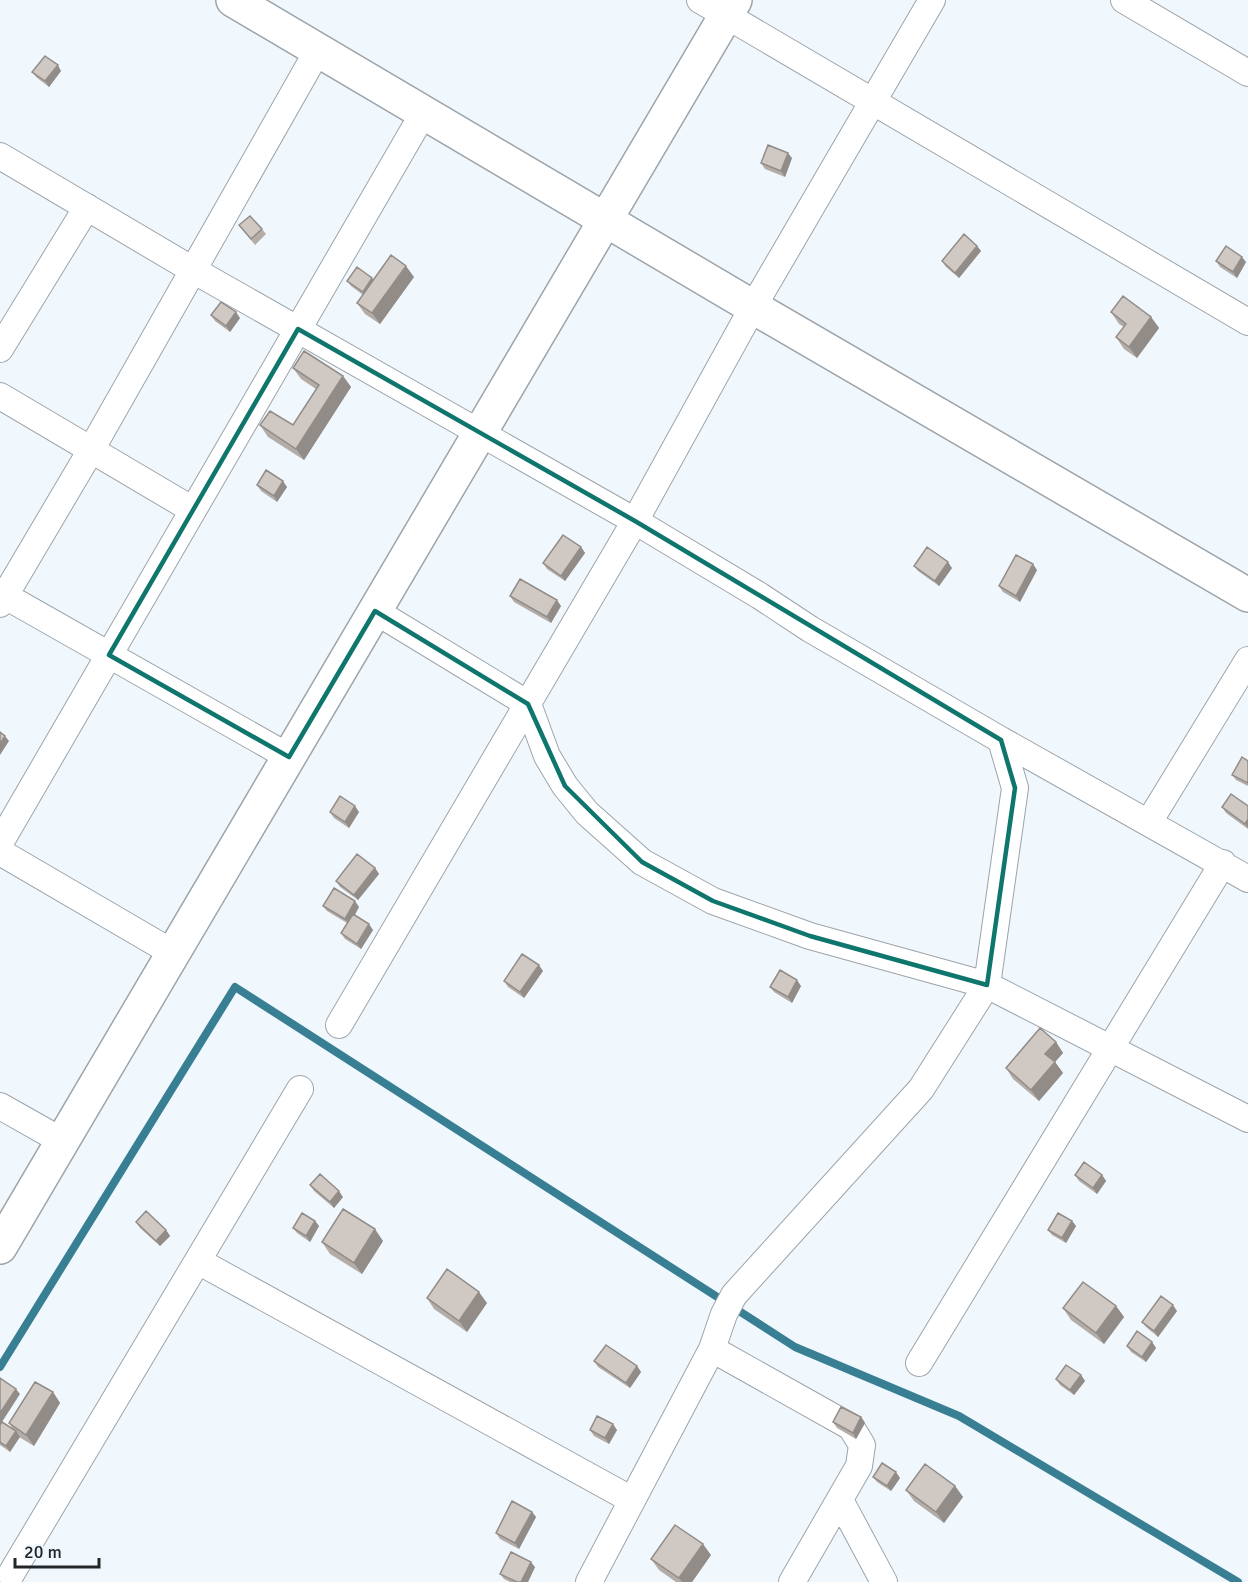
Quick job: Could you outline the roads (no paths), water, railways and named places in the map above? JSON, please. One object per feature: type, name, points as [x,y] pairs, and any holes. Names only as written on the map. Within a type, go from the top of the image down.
[{"type":"street","points":[[232,0],[753,307],[1248,594]]},
{"type":"street","points":[[339,1025],[634,521],[753,307],[932,0]]},
{"type":"street","points":[[1124,0],[1248,73]]},
{"type":"street","points":[[0,1247],[606,219],[721,5],[874,102],[1248,322]]},
{"type":"street","points":[[289,757],[109,655],[2,598],[91,450],[318,50]]},
{"type":"street","points":[[0,843],[424,112]]},
{"type":"street","points":[[0,156],[193,270],[634,521],[760,596],[810,629],[1001,740],[1248,879]]},
{"type":"street","points":[[0,349],[87,207]]},
{"type":"street","points":[[0,396],[193,510]]},
{"type":"street","points":[[375,611],[528,704],[547,756],[565,786],[587,813],[642,862],[713,901],[810,936],[987,985],[1248,1119]]},
{"type":"street","points":[[1149,822],[1248,660]]},
{"type":"street","points":[[589,1582],[712,1349],[724,1314],[734,1296],[921,1089],[987,985],[1015,788],[1001,740]]},
{"type":"street","points":[[0,852],[173,953]]},
{"type":"street","points":[[919,1364],[1222,863]]},
{"type":"street","points":[[12,1575],[300,1089]]},
{"type":"street","points":[[0,1106],[62,1141]]},
{"type":"street","points":[[198,1261],[632,1500]]},
{"type":"street","points":[[712,1349],[851,1427],[862,1444],[859,1466],[792,1582]]},
{"type":"street","points":[[840,1500],[884,1582]]},
{"type":"waterway","points":[[0,1367],[235,987],[795,1347],[959,1416],[1238,1582]]}]
